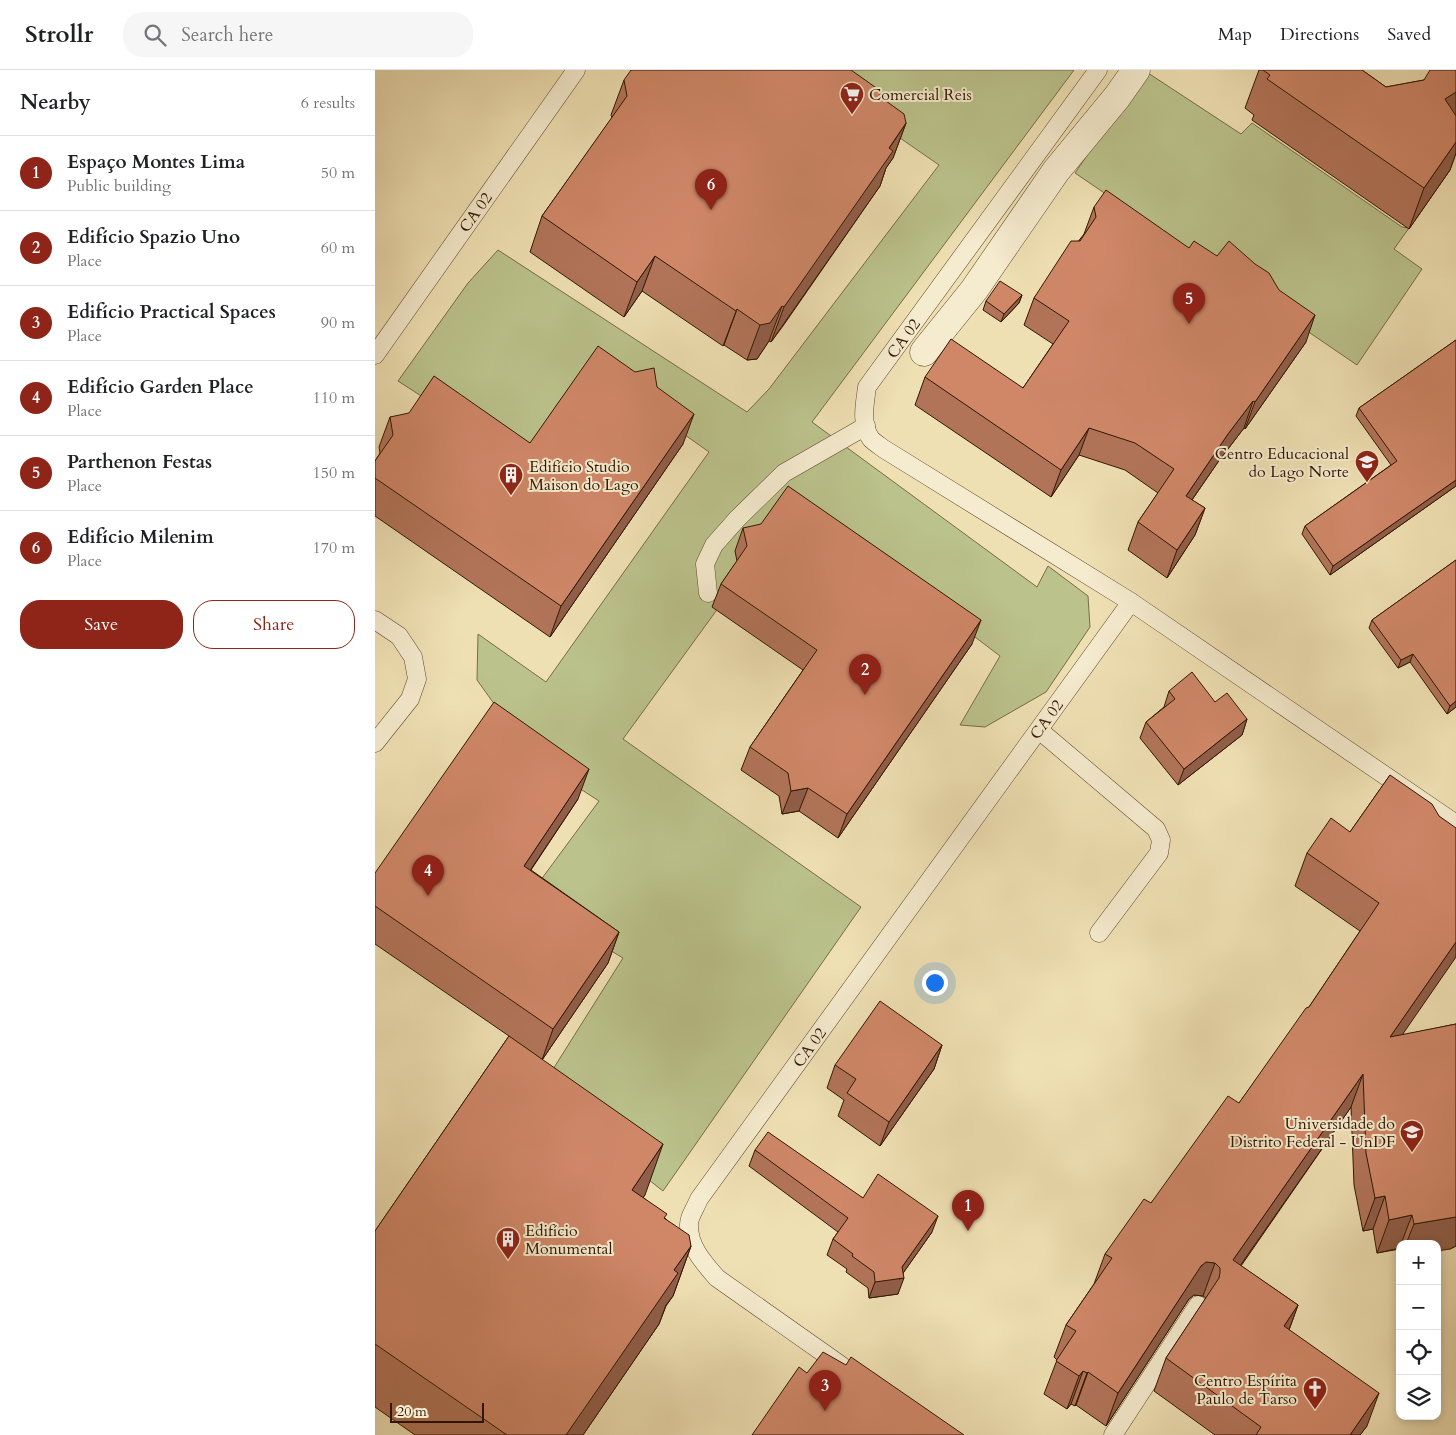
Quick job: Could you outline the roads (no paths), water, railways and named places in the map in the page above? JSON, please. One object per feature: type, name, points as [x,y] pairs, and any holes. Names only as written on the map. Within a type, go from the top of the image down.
[{"type":"street","points":[[924,352],[973,290],[1056,170],[1117,97],[1136,70]]},
{"type":"lane","name":"CA 02","points":[[375,355],[576,70]]},
{"type":"lane","name":"CA 02","points":[[866,426],[863,411],[867,387],[1098,70]]},
{"type":"lane","points":[[708,593],[705,564],[714,545],[737,519],[784,473],[866,426],[871,439],[884,449],[1131,602],[1456,824]]},
{"type":"lane","name":"CA 02","points":[[852,1373],[717,1278],[701,1260],[692,1241],[688,1224],[699,1200],[1131,602]]},
{"type":"lane","points":[[375,620],[399,636],[413,657],[417,679],[411,699],[375,744]]},
{"type":"lane","points":[[1039,730],[1156,829],[1161,840],[1159,853],[1099,933]]},
{"type":"lane","points":[[1113,1435],[1198,1305]]},
{"type":"place","name":"Comercial Reis","points":[[852,115]]},
{"type":"place","name":"Edifício Milenim","points":[[711,210]]},
{"type":"place","name":"Parthenon Festas","points":[[1189,324]]},
{"type":"place","name":"Centro Educacional do Lago Norte","points":[[1367,483]]},
{"type":"place","name":"Edifício Studio Maison do Lago","points":[[511,496]]},
{"type":"place","name":"Edifício Spazio Uno","points":[[865,695]]},
{"type":"place","name":"Edifício Garden Place","points":[[428,896]]},
{"type":"place","name":"Universidade do Distrito Federal - UnDF","points":[[1412,1153]]},
{"type":"place","name":"Espaço Montes Lima","points":[[968,1231]]},
{"type":"place","name":"Edifício Monumental","points":[[508,1260]]},
{"type":"place","name":"Centro Espírita Paulo de Tarso","points":[[1315,1410]]},
{"type":"place","name":"Edifício Practical Spaces","points":[[825,1411]]}]
